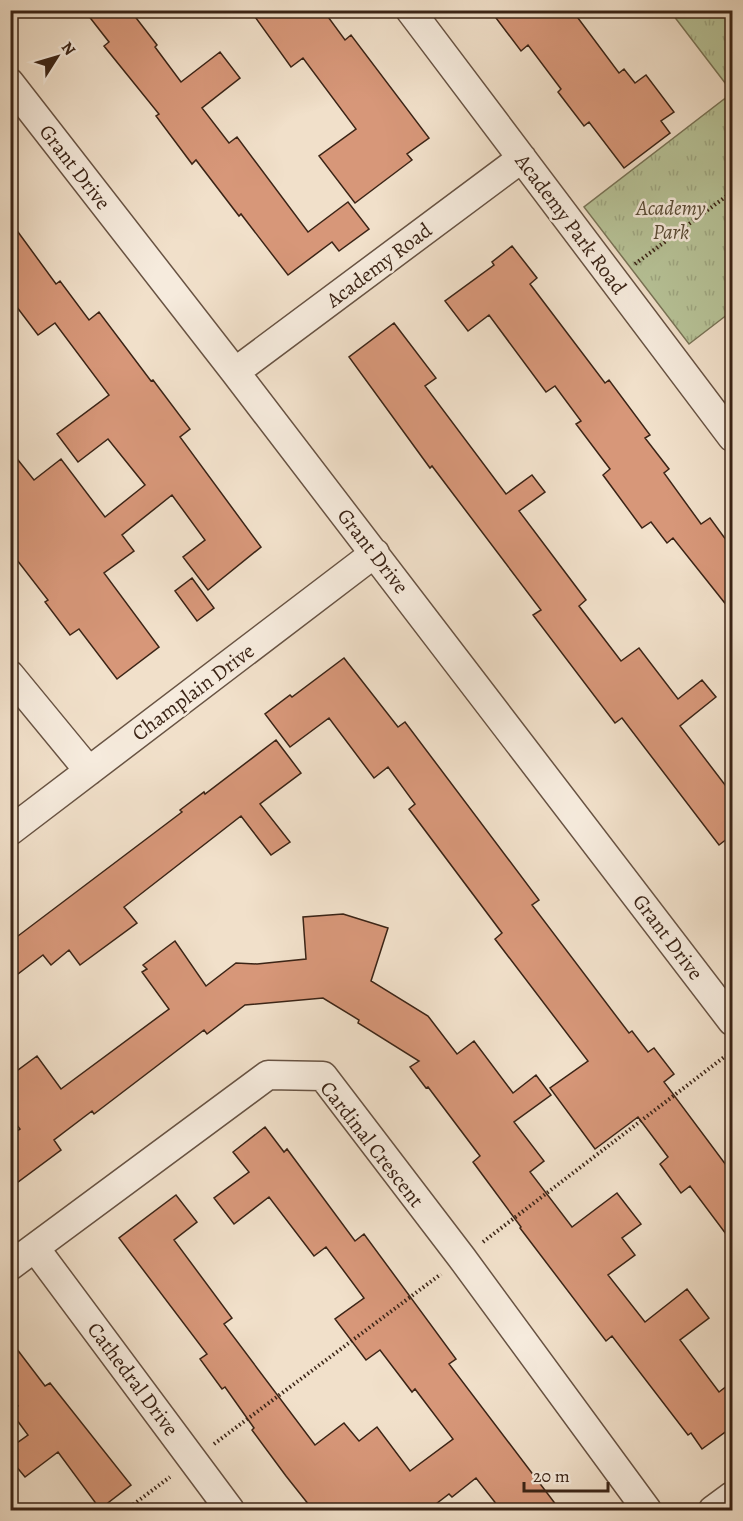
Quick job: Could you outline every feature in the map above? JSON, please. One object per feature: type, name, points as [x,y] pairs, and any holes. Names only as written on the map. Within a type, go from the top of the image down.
[{"type":"street","name":"Academy Park Road","points":[[410,10],[732,437]]},
{"type":"street","name":"Grant Drive","points":[[10,83],[375,553],[732,1021]]},
{"type":"street","name":"Academy Road","points":[[235,372],[522,158]]},
{"type":"street","name":"Champlain Drive","points":[[10,831],[375,553]]},
{"type":"street","points":[[10,675],[89,771]]},
{"type":"street","name":"Cardinal Crescent","points":[[10,1266],[268,1075],[323,1076],[462,1258],[647,1510]]},
{"type":"street","name":"Cathedral Drive","points":[[35,1248],[230,1510]]},
{"type":"street","points":[[713,1510],[732,1496]]},
{"type":"path","points":[[613,280],[732,192]]},
{"type":"path","points":[[126,1510],[462,1258],[732,1051]]},
{"type":"green space","points":[[670,11],[732,11],[732,92]]},
{"type":"green space","name":"Academy Park","points":[[732,93],[732,311],[689,344],[584,207]]},
{"type":"building","points":[[84,10],[130,10],[157,45],[155,47],[181,82],[220,52],[240,78],[202,108],[229,143],[237,137],[308,232],[348,202],[369,229],[339,251],[332,242],[288,275],[196,160],[192,164],[156,116],[159,114],[104,46],[109,42]]},
{"type":"building","points":[[250,10],[323,10],[345,40],[351,35],[429,138],[407,154],[412,160],[355,203],[319,156],[356,129],[303,58],[291,67]]},
{"type":"building","points":[[490,10],[572,10],[619,73],[624,69],[635,83],[646,75],[674,112],[661,121],[670,133],[624,168],[589,122],[584,126],[558,92],[561,89],[528,45],[521,51]]},
{"type":"building","points":[[10,221],[56,284],[60,281],[89,320],[99,312],[151,381],[153,380],[190,429],[180,437],[261,547],[208,590],[183,557],[205,540],[172,495],[122,535],[134,551],[104,573],[159,647],[117,679],[79,629],[70,635],[45,602],[48,600],[10,551],[10,450],[34,480],[61,459],[105,517],[145,485],[108,439],[78,462],[57,434],[109,395],[55,323],[38,335],[10,298]]},
{"type":"building","points":[[512,246],[537,278],[530,284],[605,383],[609,380],[650,435],[645,438],[669,469],[664,473],[701,524],[710,518],[732,548],[732,612],[673,538],[667,543],[651,522],[642,528],[603,475],[610,469],[576,424],[581,421],[555,386],[546,392],[489,315],[468,331],[445,301],[494,265],[492,262]]},
{"type":"building","points":[[394,323],[436,378],[425,386],[506,494],[532,475],[545,492],[519,511],[586,600],[579,606],[621,661],[639,648],[678,699],[702,680],[716,697],[680,726],[732,794],[732,835],[719,845],[622,718],[615,723],[533,615],[541,610],[432,466],[430,468],[349,357]]},
{"type":"building","points":[[192,578],[214,608],[197,621],[175,591]]},
{"type":"building","points":[[344,658],[398,727],[405,722],[539,900],[532,905],[629,1033],[632,1031],[648,1052],[654,1048],[674,1074],[664,1082],[732,1173],[732,1242],[690,1186],[681,1193],[660,1164],[668,1157],[638,1117],[595,1149],[550,1088],[588,1061],[495,939],[502,933],[409,809],[415,804],[388,767],[374,778],[329,718],[290,747],[265,714]]},
{"type":"building","points":[[276,740],[301,773],[260,804],[290,842],[271,855],[241,816],[124,907],[137,923],[80,965],[69,950],[51,965],[43,955],[10,980],[10,942],[182,812],[180,810],[204,792],[205,794]]},
{"type":"building","points":[[343,914],[388,928],[371,981],[428,1016],[457,1054],[474,1041],[513,1093],[536,1075],[551,1095],[514,1122],[544,1161],[530,1172],[572,1227],[617,1193],[641,1224],[622,1238],[635,1255],[608,1275],[645,1322],[687,1289],[709,1318],[680,1340],[719,1392],[732,1382],[732,1427],[702,1449],[691,1433],[688,1435],[612,1336],[606,1341],[520,1228],[473,1162],[480,1156],[410,1067],[419,1061],[323,998],[245,1005],[207,1034],[204,1030],[94,1114],[92,1111],[54,1140],[61,1150],[10,1188],[10,1136],[20,1129],[10,1116],[10,1076],[37,1056],[61,1089],[169,1009],[142,972],[147,969],[143,965],[175,941],[206,986],[236,963],[257,964],[306,959],[303,917]]},
{"type":"building","points":[[265,1127],[284,1152],[287,1149],[355,1241],[364,1234],[456,1359],[449,1364],[560,1510],[501,1510],[476,1478],[452,1497],[449,1494],[428,1510],[313,1510],[286,1476],[252,1430],[254,1428],[225,1387],[222,1389],[200,1359],[207,1354],[119,1238],[176,1195],[197,1222],[174,1240],[232,1318],[224,1324],[315,1445],[344,1423],[359,1441],[377,1427],[410,1471],[453,1439],[415,1389],[412,1392],[380,1350],[366,1360],[335,1319],[364,1298],[326,1247],[314,1256],[269,1197],[234,1224],[214,1198],[249,1172],[233,1152]]},
{"type":"building","points":[[10,1340],[45,1386],[50,1383],[131,1485],[100,1509],[58,1452],[25,1477],[10,1459],[10,1448],[28,1435],[11,1412],[18,1406],[10,1396]]}]
